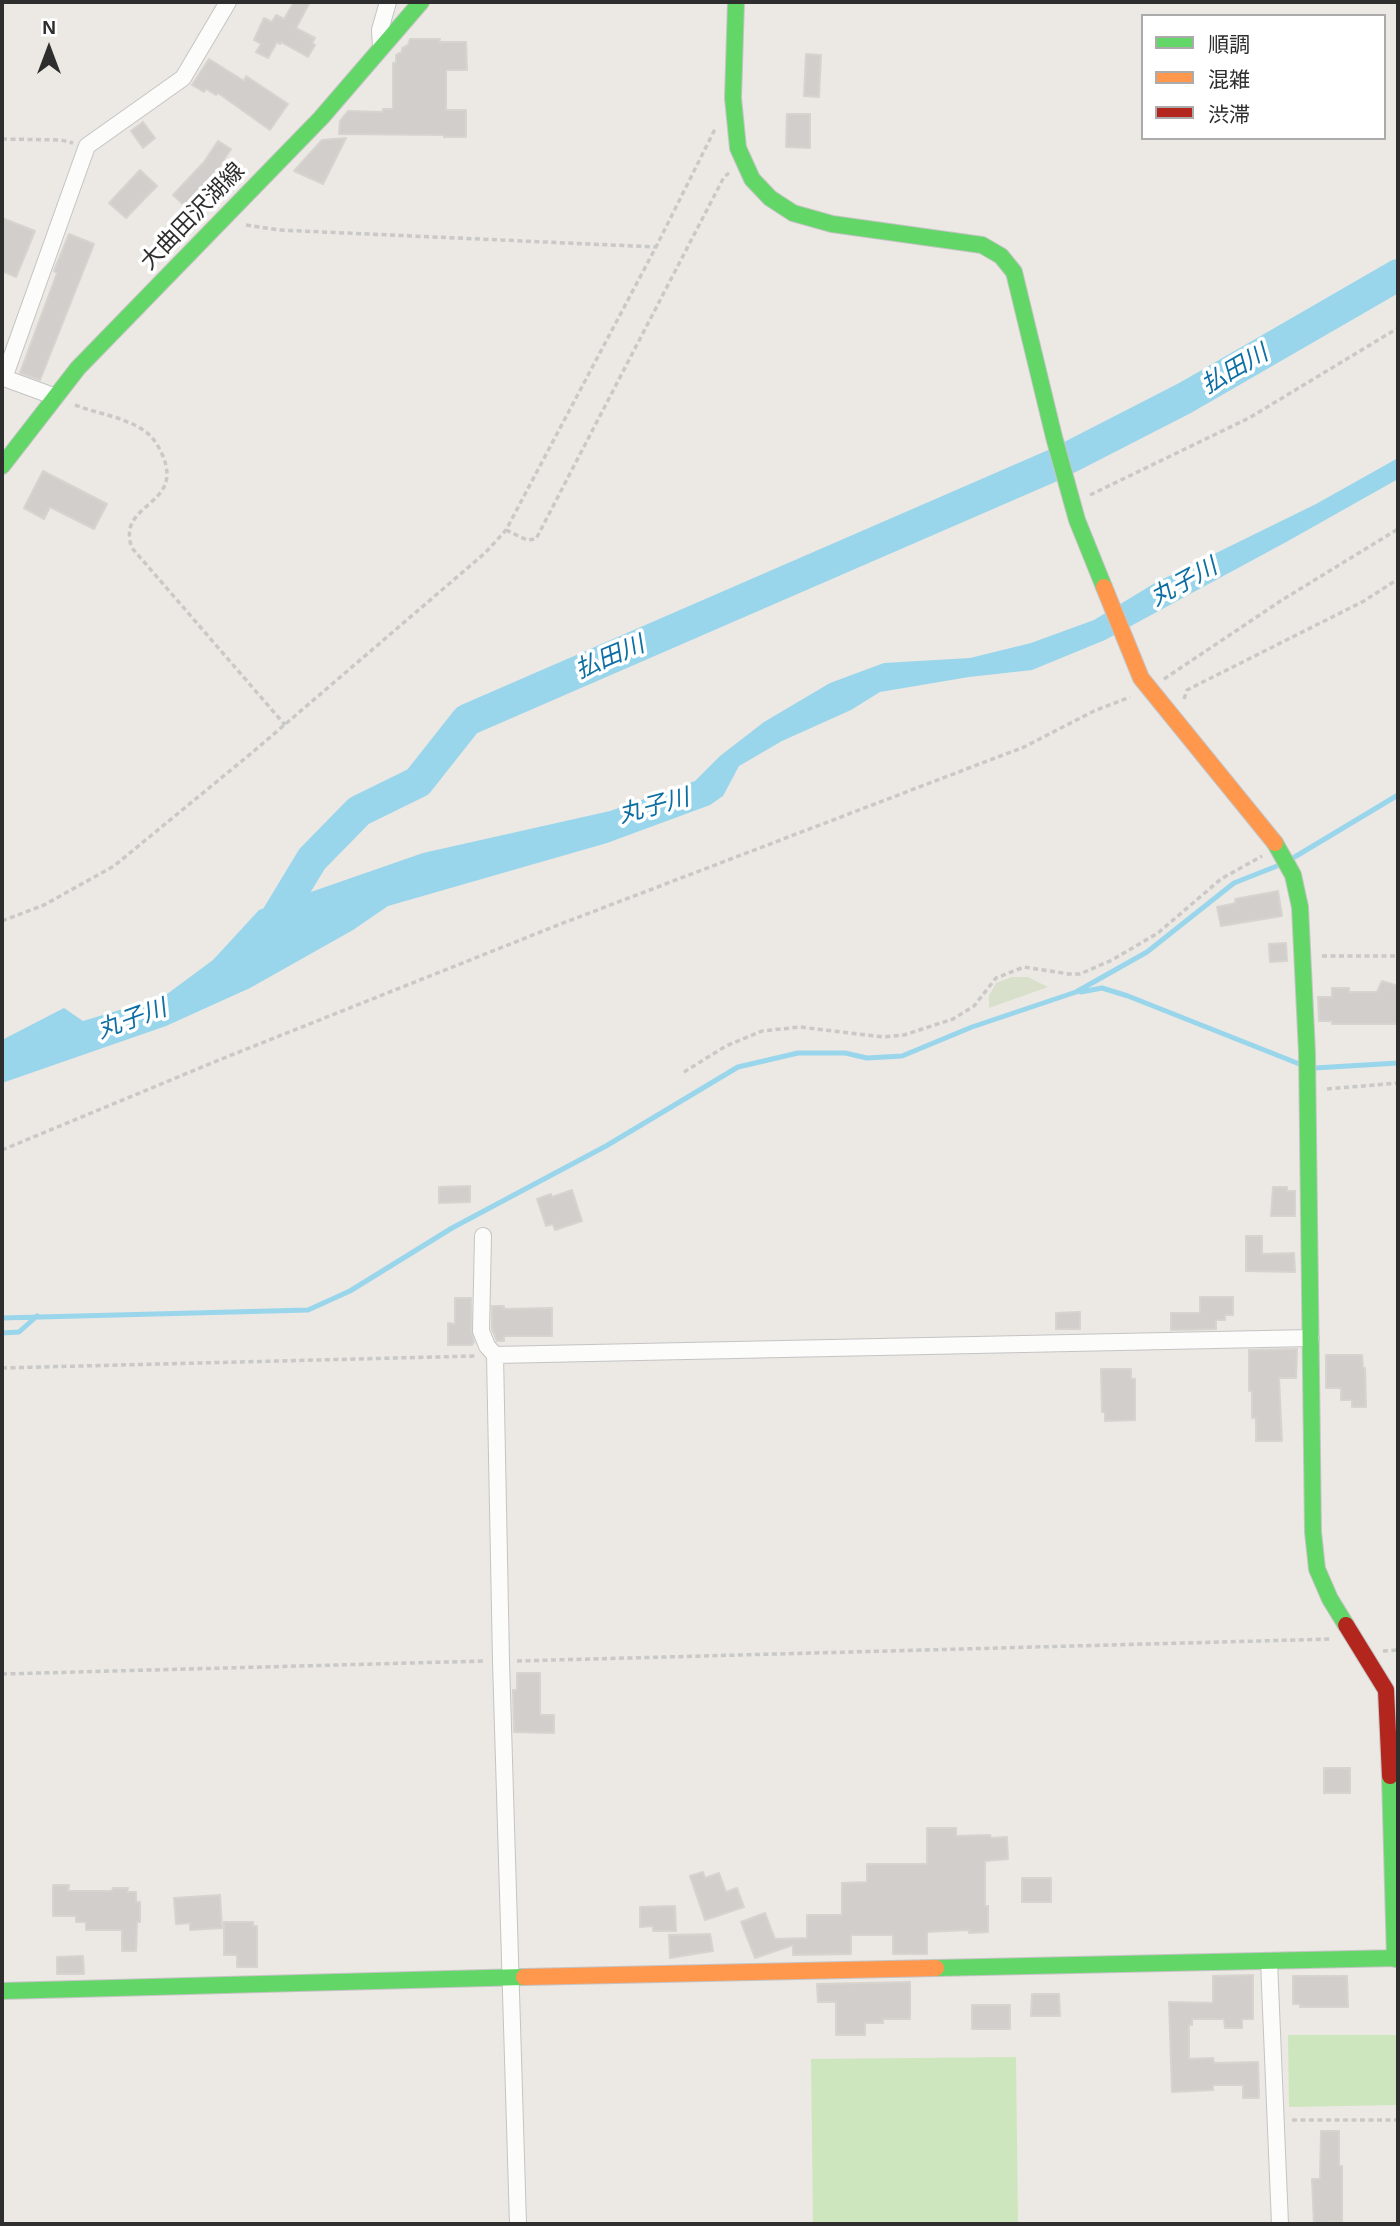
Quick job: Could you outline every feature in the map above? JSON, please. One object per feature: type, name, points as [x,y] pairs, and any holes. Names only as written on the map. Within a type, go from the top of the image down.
[{"type":"street","points":[[56,397],[3,377],[87,146],[183,78],[228,2]]},
{"type":"street","points":[[382,47],[380,30],[390,2],[407,17]]},
{"type":"street","name":"大曲田沢湖線","points":[[2,466],[78,368],[321,118],[421,2]]},
{"type":"street","points":[[2,1991],[512,1977],[1397,1959],[1385,1690],[1330,1599],[1317,1569],[1313,1532],[1308,1086],[1300,907],[1293,875],[1278,847],[1145,684],[1077,520],[1054,438],[1014,272],[1001,256],[982,245],[832,224],[793,213],[770,198],[752,178],[737,148],[733,98],[736,2]]},
{"type":"street","points":[[483,1236],[481,1331],[487,1346],[495,1355],[500,1661],[518,2224]]},
{"type":"street","points":[[495,1355],[1311,1338]]},
{"type":"street","points":[[1269,1961],[1280,2224]]},
{"type":"path","points":[[2,921],[44,905],[114,866],[285,725],[485,553],[506,530],[656,247],[718,122]]},
{"type":"path","points":[[2,139],[61,140],[87,146]]},
{"type":"path","points":[[506,530],[527,540],[536,539],[724,177],[744,161]]},
{"type":"path","points":[[221,221],[279,230],[656,247]]},
{"type":"path","points":[[1073,503],[1249,418],[1398,328]]},
{"type":"path","points":[[56,397],[96,413],[122,419],[147,432],[160,449],[167,465],[167,482],[160,495],[128,528],[132,548],[285,725]]},
{"type":"path","points":[[2,1150],[558,925],[1024,747],[1145,684],[1398,529]]},
{"type":"path","points":[[1185,703],[1187,690],[1364,601],[1398,579]]},
{"type":"path","points":[[684,1072],[726,1046],[762,1031],[800,1027],[883,1037],[905,1035],[953,1019],[974,1006],[996,978],[1024,967],[1080,974],[1112,960],[1158,933],[1221,879],[1278,847]]},
{"type":"path","points":[[1302,956],[1398,956]]},
{"type":"path","points":[[1308,1086],[1398,1083]]},
{"type":"path","points":[[2,1368],[495,1355]]},
{"type":"path","points":[[2,1674],[1355,1639]]},
{"type":"path","points":[[1276,2120],[1398,2120]]},
{"type":"green space","points":[[1012,977],[1028,977],[1048,987],[989,1008],[989,996],[996,983]]},
{"type":"green space","points":[[1288,2035],[1398,2035],[1398,2105],[1289,2107]]},
{"type":"green space","points":[[1016,2057],[1018,2224],[813,2224],[811,2059]]},
{"type":"water","name":"丸子川","points":[[1398,458],[1398,479],[1105,640],[1032,670],[880,692],[851,710],[782,741],[739,766],[723,796],[710,805],[607,843],[388,906],[353,930],[250,988],[166,1026],[2,1083],[2,1040],[64,1008],[83,1021],[163,997],[213,960],[259,910],[423,853],[610,811],[695,781],[720,756],[764,722],[830,683],[884,663],[970,658],[1031,643],[1094,620],[1155,583],[1316,504]]},
{"type":"building","points":[[294,2],[310,2],[296,28],[315,38],[312,43],[315,45],[308,57],[281,42],[277,42],[268,58],[256,52],[261,44],[254,40],[264,18],[272,22],[276,15],[284,19]]},
{"type":"building","points":[[410,39],[466,42],[467,70],[446,70],[446,110],[466,110],[466,137],[339,134],[340,121],[348,111],[383,112],[383,109],[393,109],[393,63],[396,63],[396,55],[402,52]]},
{"type":"building","points":[[806,54],[821,55],[819,97],[804,96]]},
{"type":"building","points":[[209,59],[244,81],[246,76],[288,104],[270,130],[218,93],[216,95],[206,89],[204,92],[192,85]]},
{"type":"building","points":[[787,114],[810,114],[810,148],[786,147]]},
{"type":"building","points":[[143,122],[155,138],[143,148],[131,131]]},
{"type":"building","points":[[346,138],[323,184],[294,171],[322,140]]},
{"type":"building","points":[[218,141],[231,149],[220,166],[224,169],[209,193],[189,210],[173,195],[204,162]]},
{"type":"building","points":[[140,170],[157,186],[126,218],[109,203]]},
{"type":"building","points":[[2,218],[35,231],[16,277],[2,271]]},
{"type":"building","points":[[69,234],[94,244],[40,380],[20,373]]},
{"type":"building","points":[[43,471],[107,504],[94,529],[50,507],[44,519],[24,508]]},
{"type":"building","points":[[1278,891],[1282,916],[1221,926],[1217,907],[1236,903],[1235,899]]},
{"type":"building","points":[[1286,943],[1287,961],[1270,962],[1269,944]]},
{"type":"building","points":[[1382,981],[1398,986],[1398,1024],[1332,1024],[1332,1021],[1319,1021],[1318,997],[1332,997],[1332,988],[1349,988],[1349,992],[1377,992]]},
{"type":"building","points":[[470,1186],[470,1202],[439,1203],[439,1187]]},
{"type":"building","points":[[1273,1187],[1287,1187],[1287,1191],[1295,1191],[1295,1216],[1271,1216]]},
{"type":"building","points":[[572,1190],[582,1221],[555,1230],[553,1224],[546,1226],[537,1199]]},
{"type":"building","points":[[1246,1236],[1262,1236],[1262,1254],[1294,1253],[1295,1272],[1246,1271]]},
{"type":"building","points":[[1200,1297],[1233,1297],[1233,1315],[1225,1315],[1225,1320],[1216,1320],[1216,1329],[1171,1330],[1171,1313],[1200,1313]]},
{"type":"building","points":[[455,1298],[471,1298],[472,1345],[448,1345],[448,1323],[455,1324]]},
{"type":"building","points":[[492,1306],[504,1306],[504,1309],[552,1308],[552,1336],[504,1336],[504,1341],[497,1341],[492,1329]]},
{"type":"building","points":[[1080,1312],[1080,1329],[1056,1329],[1056,1313]]},
{"type":"building","points":[[1297,1349],[1296,1378],[1279,1378],[1282,1441],[1256,1441],[1256,1418],[1252,1418],[1252,1391],[1249,1391],[1249,1350]]},
{"type":"building","points":[[1326,1355],[1362,1355],[1366,1407],[1352,1407],[1352,1400],[1341,1400],[1341,1388],[1326,1388]]},
{"type":"building","points":[[1101,1369],[1131,1369],[1131,1379],[1135,1379],[1135,1420],[1105,1421],[1105,1412],[1102,1412]]},
{"type":"building","points":[[517,1673],[540,1673],[540,1715],[554,1715],[554,1733],[514,1732],[513,1690],[517,1690]]},
{"type":"building","points":[[1324,1768],[1350,1768],[1350,1793],[1324,1793]]},
{"type":"building","points":[[927,1828],[956,1828],[956,1836],[1007,1837],[1008,1859],[985,1861],[988,1932],[927,1932],[927,1954],[893,1954],[893,1935],[851,1935],[851,1954],[793,1955],[793,1945],[755,1958],[741,1922],[765,1913],[775,1939],[807,1938],[807,1915],[842,1915],[842,1883],[867,1882],[867,1864],[927,1864]]},
{"type":"building","points":[[703,1872],[705,1878],[719,1873],[726,1892],[737,1888],[744,1907],[705,1920],[690,1876]]},
{"type":"building","points":[[1022,1878],[1051,1878],[1051,1902],[1022,1902]]},
{"type":"building","points":[[53,1885],[69,1885],[68,1891],[112,1891],[113,1888],[128,1888],[127,1892],[136,1892],[136,1902],[140,1902],[140,1922],[137,1922],[136,1951],[122,1951],[122,1930],[86,1930],[86,1922],[76,1922],[76,1916],[53,1916]]},
{"type":"building","points":[[220,1895],[222,1928],[190,1930],[190,1923],[176,1924],[174,1898]]},
{"type":"building","points":[[675,1906],[676,1931],[653,1931],[653,1926],[640,1927],[640,1907]]},
{"type":"building","points":[[224,1922],[253,1922],[253,1926],[257,1926],[257,1967],[237,1967],[237,1955],[224,1955]]},
{"type":"building","points":[[710,1934],[713,1951],[670,1958],[669,1935]]},
{"type":"building","points":[[83,1956],[84,1974],[57,1974],[57,1957]]},
{"type":"building","points":[[1253,1975],[1253,2019],[1242,2019],[1242,2028],[1225,2028],[1224,2019],[1192,2019],[1192,2025],[1189,2025],[1189,2059],[1213,2058],[1214,2063],[1258,2062],[1259,2098],[1243,2098],[1243,2085],[1213,2085],[1213,2090],[1172,2092],[1169,2002],[1213,2003],[1213,1976]]},
{"type":"building","points":[[1293,1976],[1347,1976],[1348,2007],[1300,2007],[1300,2004],[1293,2004]]},
{"type":"building","points":[[910,1982],[910,2019],[883,2019],[883,2023],[865,2023],[865,2035],[836,2035],[836,2002],[818,2002],[817,1984]]},
{"type":"building","points":[[1032,1994],[1059,1994],[1060,2016],[1031,2016]]},
{"type":"building","points":[[972,2005],[1010,2005],[1010,2029],[972,2029]]},
{"type":"building","points":[[1321,2131],[1339,2131],[1342,2221],[1314,2224],[1312,2179],[1320,2179]]},
{"type":"waterway","name":"払田川","points":[[1068,458],[1185,398],[1398,275]]},
{"type":"waterway","name":"払田川","points":[[266,935],[312,859],[359,811],[418,782],[467,720],[1054,465]]},
{"type":"waterway","points":[[1293,858],[1398,795]]},
{"type":"waterway","points":[[2,1318],[308,1310],[350,1291],[452,1228],[606,1146],[738,1067],[798,1053],[845,1053],[867,1058],[902,1056],[972,1027],[1076,992],[1147,952],[1234,883],[1277,866]]},
{"type":"waterway","points":[[1081,992],[1102,988],[1128,996],[1302,1065]]},
{"type":"waterway","points":[[1315,1068],[1398,1063]]},
{"type":"waterway","points":[[2,1333],[19,1332],[37,1316]]},
{"type":"traffic: fast","points":[[2,466],[78,368],[321,118],[421,2]]},
{"type":"traffic: fast","points":[[736,2],[733,98],[738,148],[752,179],[770,198],[793,213],[832,224],[982,245],[1001,256],[1014,272],[1077,520],[1104,587]]},
{"type":"traffic: fast","points":[[1275,843],[1293,875],[1300,907],[1307,1053],[1313,1532],[1317,1569],[1330,1599],[1346,1625]]},
{"type":"traffic: fast","points":[[1390,1776],[1395,1959]]},
{"type":"traffic: fast","points":[[936,1968],[1398,1958]]},
{"type":"traffic: fast","points":[[2,1991],[524,1977]]},
{"type":"traffic: slow","points":[[1104,587],[1141,678],[1275,843]]},
{"type":"traffic: slow","points":[[524,1977],[936,1968]]},
{"type":"traffic: jam","points":[[1346,1625],[1386,1690],[1390,1776]]}]
